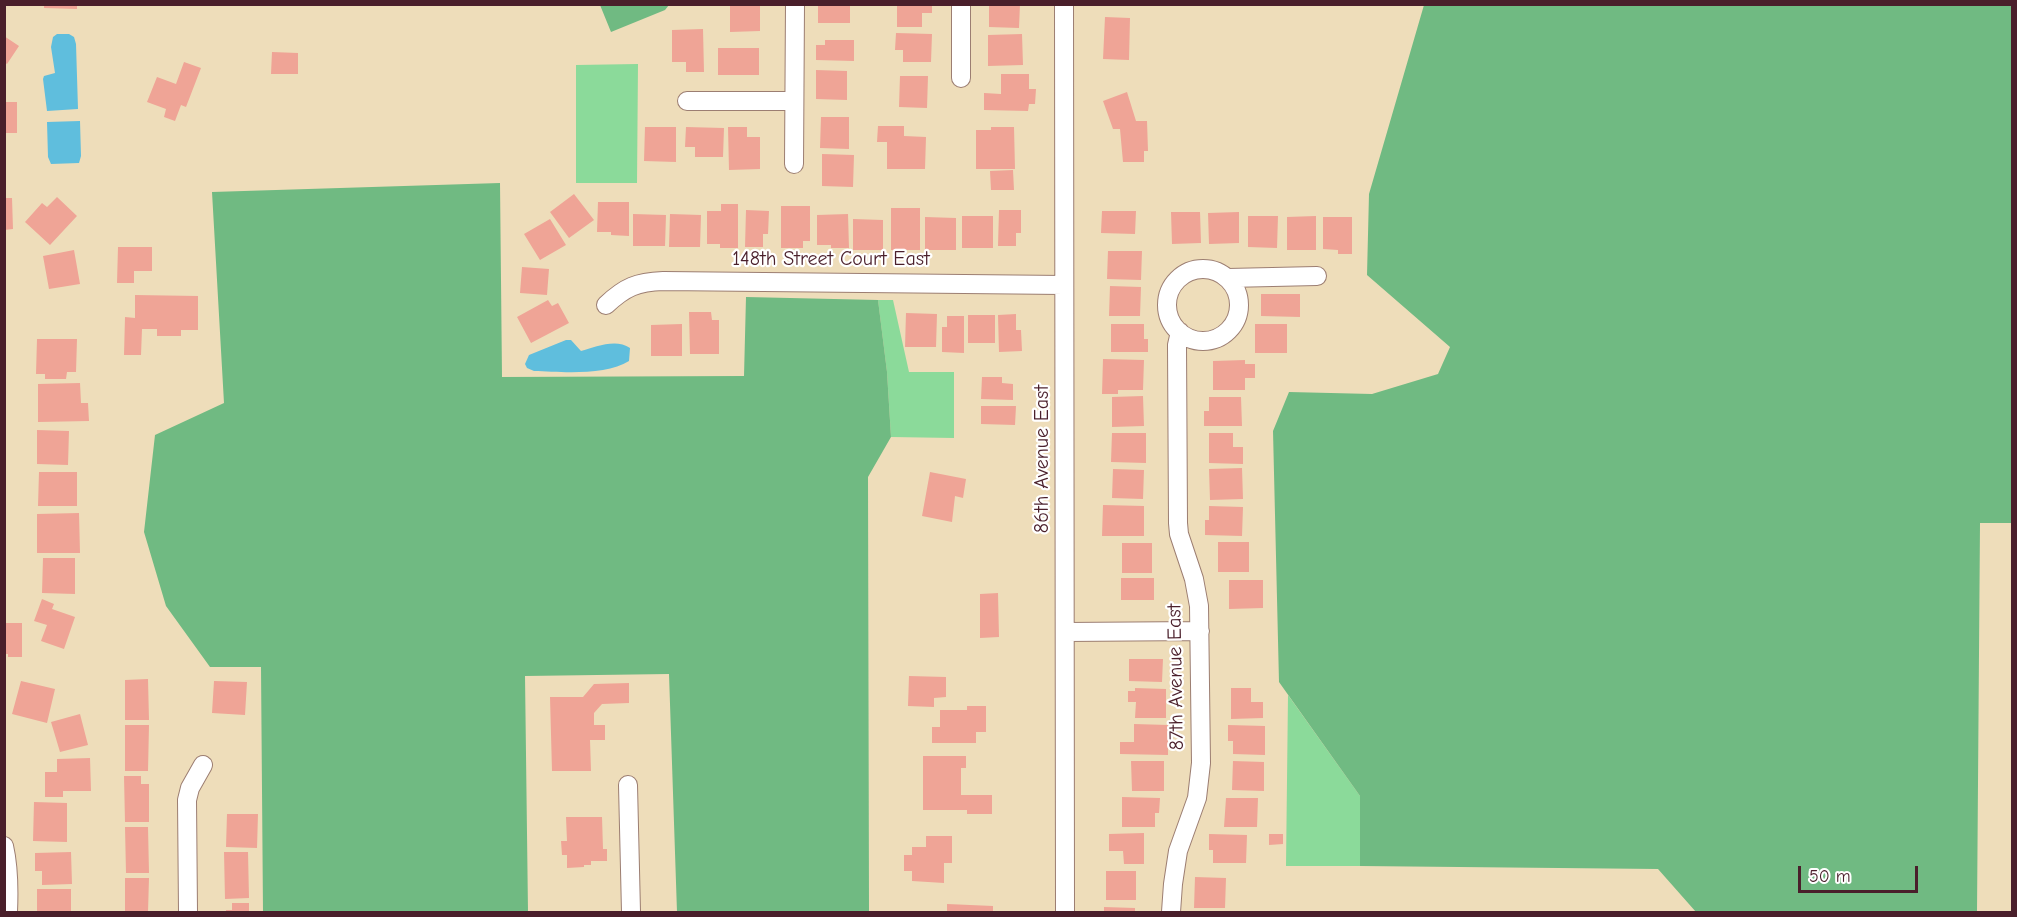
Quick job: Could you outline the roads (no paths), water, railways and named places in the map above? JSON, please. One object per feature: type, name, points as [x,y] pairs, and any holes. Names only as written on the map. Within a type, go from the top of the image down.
[{"type":"street","points":[[794,164],[795,4]]},
{"type":"street","points":[[961,4],[961,78]]},
{"type":"street","name":"86th Avenue East","points":[[1064,4],[1065,912]]},
{"type":"street","points":[[687,101],[794,101]]},
{"type":"street","points":[[1206,269],[1228,278],[1239,299],[1239,311],[1235,323],[1228,332],[1206,341],[1194,340],[1174,327],[1167,305],[1169,293],[1183,275],[1194,270],[1206,269]]},
{"type":"street","points":[[1228,278],[1317,276]]},
{"type":"street","name":"148th Street Court East","points":[[606,305],[630,286],[647,281],[663,280],[1064,285]]},
{"type":"street","name":"87th Avenue East","points":[[1171,912],[1178,851],[1190,820],[1200,782],[1199,606],[1178,523],[1177,357],[1180,332]]},
{"type":"street","points":[[1065,632],[1200,631]]},
{"type":"street","points":[[188,912],[187,800],[190,788],[203,765]]},
{"type":"street","points":[[628,785],[632,912]]},
{"type":"street","points":[[4,846],[8,863],[8,912]]},
{"type":"water","points":[[57,34],[69,34],[74,37],[76,44],[78,109],[47,111],[43,79],[44,76],[55,73],[51,47],[53,37]]},
{"type":"water","points":[[80,121],[81,156],[79,163],[51,164],[48,157],[47,122]]},
{"type":"water","points":[[571,340],[581,351],[606,344],[624,345],[630,348],[629,361],[608,369],[583,372],[534,371],[527,368],[525,364],[529,355]]}]
